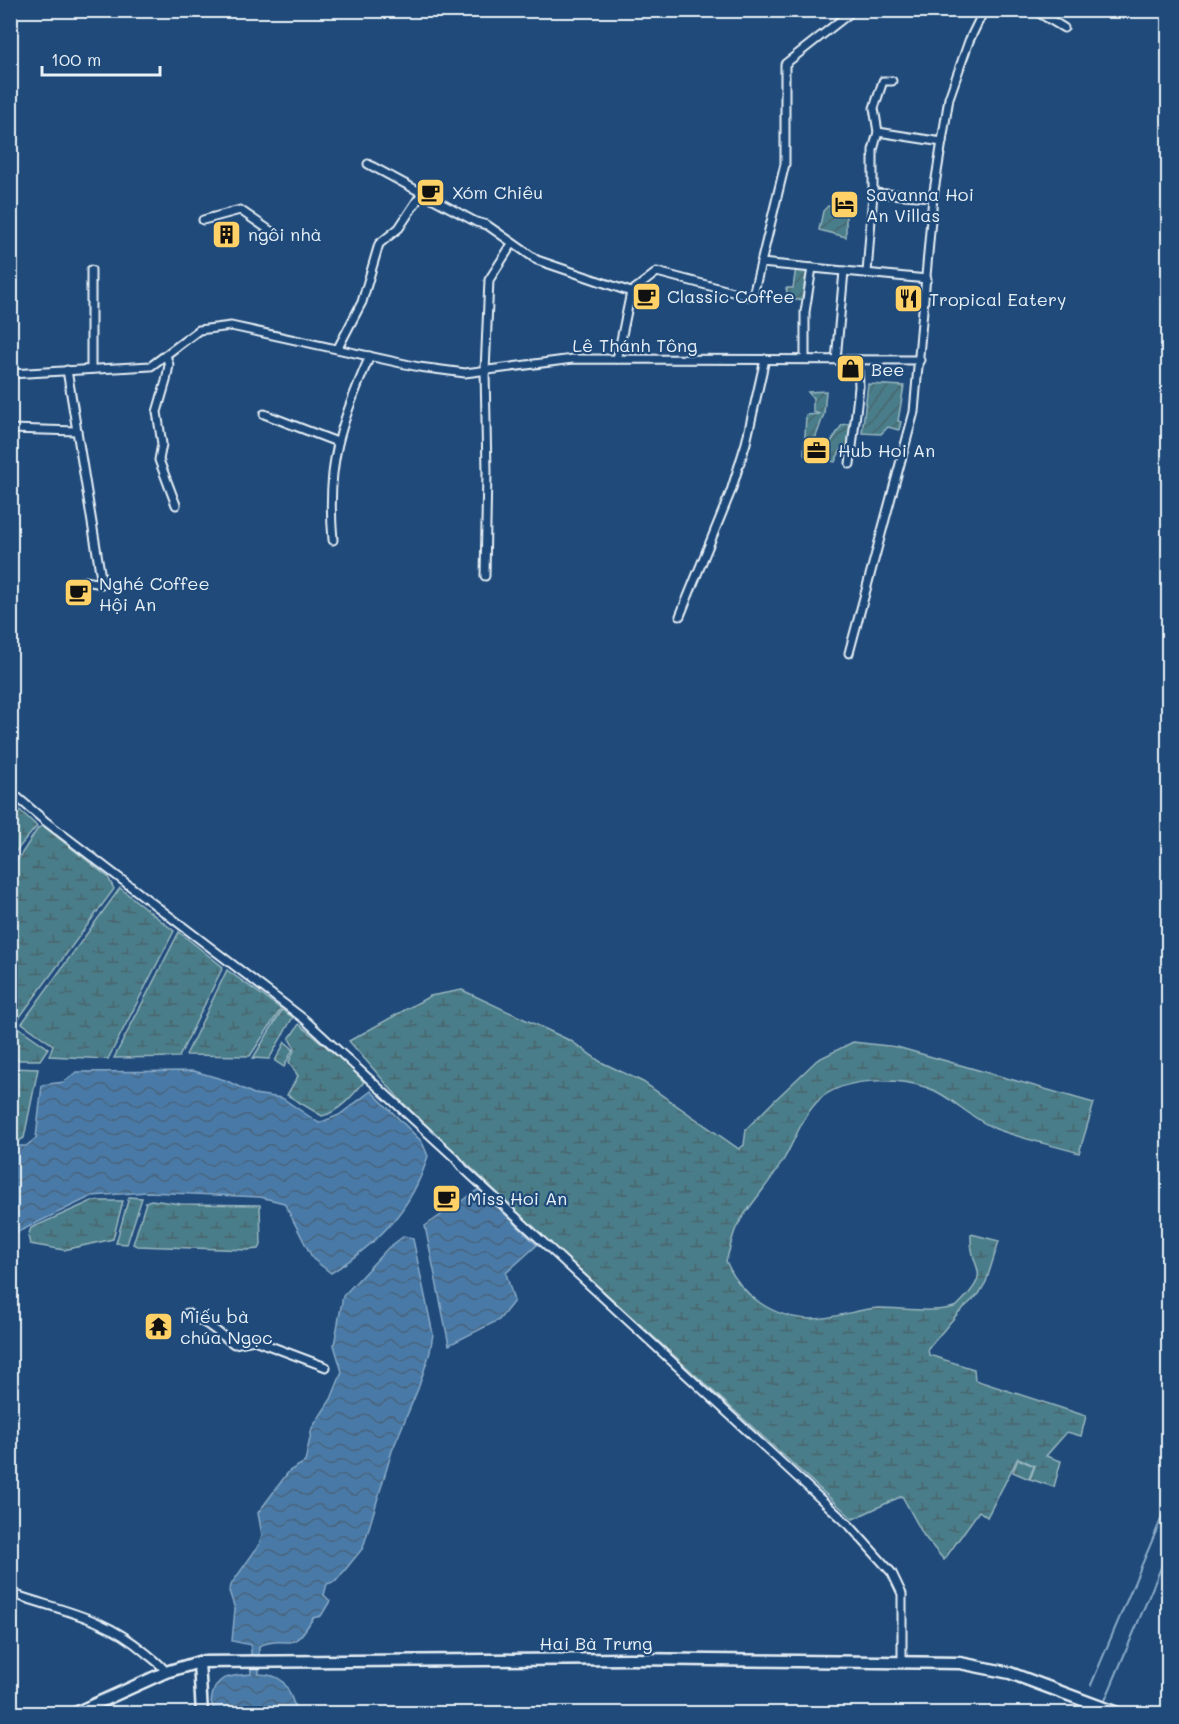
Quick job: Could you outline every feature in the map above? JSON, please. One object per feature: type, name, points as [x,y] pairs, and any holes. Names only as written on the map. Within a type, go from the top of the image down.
[{"type":"street","points":[[849,653],[908,438],[920,360],[933,197],[949,98],[969,41],[984,10]]},
{"type":"street","points":[[1034,10],[1064,27]]},
{"type":"street","points":[[617,359],[631,292],[657,272],[748,297],[753,295],[785,164],[785,64],[850,13]]},
{"type":"street","points":[[867,273],[873,193],[873,150],[878,132],[874,108],[883,81],[892,81]]},
{"type":"street","points":[[878,132],[942,142]]},
{"type":"street","points":[[368,164],[476,222],[487,225],[537,260],[631,292]]},
{"type":"street","points":[[338,348],[362,302],[379,244],[399,228],[422,193]]},
{"type":"street","points":[[873,193],[933,197]]},
{"type":"street","points":[[203,220],[240,210],[275,234]]},
{"type":"street","points":[[485,576],[487,472],[485,371],[489,280],[512,244]]},
{"type":"street","points":[[760,264],[927,279]]},
{"type":"street","points":[[805,359],[805,312],[812,268]]},
{"type":"street","points":[[91,270],[91,369]]},
{"type":"street","points":[[836,360],[844,271]]},
{"type":"street","name":"Lê Thánh Tông","points":[[10,374],[151,366],[200,330],[231,326],[465,374],[573,359],[920,360]]},
{"type":"street","points":[[166,355],[169,365],[156,412],[162,444],[159,460],[176,505]]},
{"type":"street","points":[[333,540],[330,507],[337,442],[348,405],[370,356]]},
{"type":"street","points":[[680,616],[731,490],[746,443],[765,359]]},
{"type":"street","points":[[850,464],[859,387],[858,360]]},
{"type":"street","points":[[67,370],[90,522],[99,555],[102,584],[85,581],[83,593],[77,594]]},
{"type":"street","points":[[264,414],[337,442]]},
{"type":"street","points":[[10,429],[77,432]]},
{"type":"street","points":[[10,791],[45,821],[304,1019],[352,1061],[463,1168],[850,1526],[892,1573],[902,1594],[902,1662]]},
{"type":"street","points":[[187,1313],[208,1324],[234,1344],[254,1340],[326,1367]]},
{"type":"street","points":[[10,1593],[54,1608],[66,1608],[112,1628],[129,1639],[166,1672]]},
{"type":"street","name":"Hai Bà Trưng","points":[[74,1713],[166,1672],[200,1662],[630,1659],[960,1663],[1010,1672],[1120,1713]]},
{"type":"street","points":[[200,1662],[202,1713]]},
{"type":"green space","points":[[828,206],[846,209],[846,237],[819,230],[823,211]]},
{"type":"green space","points":[[796,267],[815,269],[806,299],[789,300],[786,288],[793,288]]},
{"type":"green space","points":[[868,384],[904,386],[898,421],[901,422],[899,430],[888,427],[881,434],[862,433]]},
{"type":"green space","points":[[826,391],[824,414],[814,442],[827,448],[842,425],[856,422],[849,446],[841,449],[835,462],[804,455],[806,415],[820,414],[813,412],[813,398],[808,392]]},
{"type":"green space","points":[[11,802],[37,826],[11,857]]},
{"type":"green space","points":[[43,826],[108,877],[114,889],[11,1029],[11,870],[38,828]]},
{"type":"green space","points":[[120,888],[174,931],[108,1059],[49,1056],[53,1045],[22,1023]]},
{"type":"green space","points":[[179,932],[223,967],[179,1057],[114,1058]]},
{"type":"green space","points":[[227,970],[281,1009],[250,1056],[186,1055]]},
{"type":"green space","points":[[462,990],[571,1041],[601,1062],[643,1082],[739,1149],[744,1145],[746,1129],[817,1060],[853,1042],[897,1047],[1094,1103],[1079,1153],[996,1129],[939,1093],[911,1084],[895,1081],[862,1082],[833,1091],[821,1098],[809,1111],[779,1168],[737,1226],[726,1261],[740,1285],[760,1303],[797,1318],[820,1319],[879,1308],[929,1310],[957,1306],[969,1294],[978,1277],[971,1247],[971,1234],[999,1241],[986,1282],[979,1294],[958,1313],[928,1349],[929,1355],[974,1369],[975,1380],[1086,1416],[1081,1436],[1067,1432],[1046,1456],[1061,1461],[1054,1487],[1030,1479],[1035,1466],[1018,1458],[987,1517],[979,1511],[944,1560],[924,1536],[902,1496],[853,1519],[542,1235],[403,1103],[349,1041],[430,996]]},
{"type":"green space","points":[[282,1010],[293,1017],[269,1059],[253,1058]]},
{"type":"green space","points":[[299,1024],[347,1064],[364,1082],[340,1107],[322,1116],[287,1095],[298,1076],[289,1062],[295,1048],[289,1039]]},
{"type":"green space","points":[[18,1027],[48,1048],[40,1060],[11,1060],[11,1035]]},
{"type":"green space","points":[[285,1042],[293,1049],[284,1067],[275,1061]]},
{"type":"green space","points":[[11,1068],[38,1069],[24,1138],[17,1142],[11,1142]]},
{"type":"green space","points":[[129,1197],[142,1198],[127,1244],[116,1243]]},
{"type":"green space","points":[[151,1200],[181,1204],[260,1205],[261,1245],[259,1249],[248,1250],[137,1246],[133,1244],[146,1202]]},
{"type":"green space","points":[[92,1201],[123,1201],[113,1239],[64,1250],[30,1244],[28,1236],[31,1228]]},
{"type":"green space","points":[[1018,1459],[1034,1466],[1029,1479],[1013,1472]]},
{"type":"water","points":[[194,1071],[225,1080],[254,1094],[282,1098],[319,1123],[339,1115],[371,1091],[422,1142],[428,1156],[413,1193],[403,1209],[378,1237],[364,1250],[331,1273],[313,1259],[284,1203],[260,1197],[147,1192],[92,1196],[14,1234],[11,1232],[11,1146],[26,1146],[36,1138],[42,1085],[64,1082],[76,1072]]},
{"type":"water","points":[[479,1189],[537,1245],[506,1273],[514,1301],[499,1320],[449,1345],[425,1226]]},
{"type":"water","points":[[404,1236],[413,1239],[433,1334],[430,1352],[418,1389],[392,1451],[363,1548],[336,1581],[327,1584],[324,1595],[330,1601],[321,1616],[313,1618],[299,1637],[294,1641],[259,1646],[259,1674],[276,1677],[285,1684],[297,1711],[296,1714],[216,1713],[211,1702],[215,1687],[219,1682],[229,1677],[251,1674],[251,1645],[232,1641],[235,1609],[229,1591],[232,1583],[259,1545],[262,1535],[258,1513],[289,1471],[305,1462],[312,1428],[331,1399],[342,1372],[334,1345],[343,1296],[388,1248]]},
{"type":"waterway","points":[[1091,1685],[1168,1503]]},
{"type":"waterway","points":[[1104,1703],[1168,1551]]},
{"type":"place","name":"Xóm Chiêu","points":[[431,192]]},
{"type":"place","name":"Savanna Hoi An Villas","points":[[845,204]]},
{"type":"place","name":"ngôi nhà","points":[[227,234]]},
{"type":"place","name":"Classic Coffee","points":[[646,296]]},
{"type":"place","name":"Tropical Eatery","points":[[908,299]]},
{"type":"place","name":"Bee","points":[[850,369]]},
{"type":"place","name":"Hub Hoi An","points":[[817,450]]},
{"type":"place","name":"Nghé Coffee Hội An","points":[[78,593]]},
{"type":"place","name":"Miss Hoi An","points":[[446,1198]]},
{"type":"place","name":"Miếu bà chúa Ngọc","points":[[159,1326]]}]
